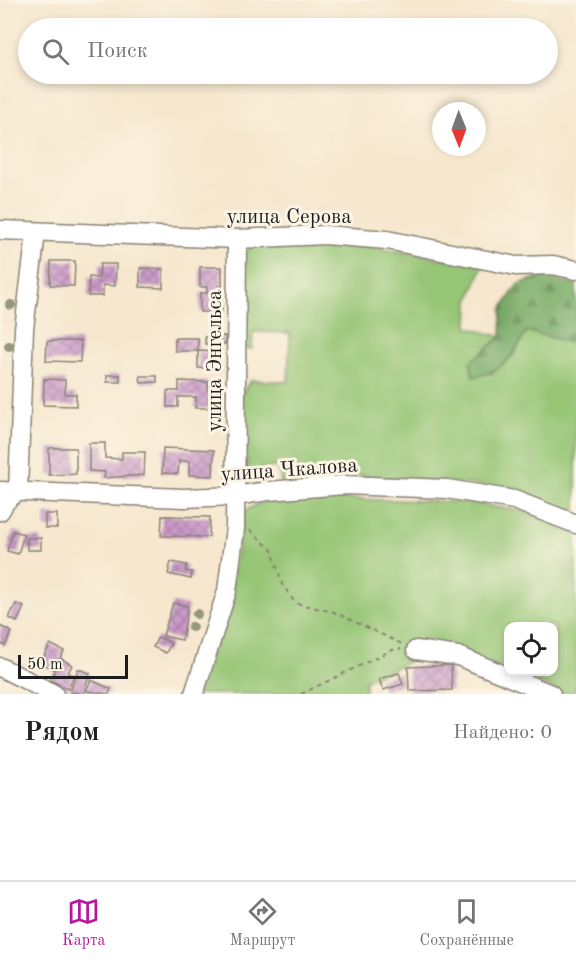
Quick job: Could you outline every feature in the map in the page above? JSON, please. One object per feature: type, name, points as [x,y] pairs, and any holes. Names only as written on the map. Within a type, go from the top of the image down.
[{"type":"street","name":"улица Серова","points":[[0,230],[237,239],[326,235],[387,240],[516,266],[553,266],[576,270]]},
{"type":"street","points":[[0,511],[9,491],[24,329],[36,232]]},
{"type":"street","name":"улица Энгельса","points":[[194,694],[227,591],[235,520],[237,239]]},
{"type":"street","name":"улица Чкалова","points":[[9,491],[184,498],[235,496],[344,485],[447,489],[514,500],[576,524]]},
{"type":"street","points":[[416,650],[458,656],[551,694]]},
{"type":"street","points":[[0,668],[54,694]]},
{"type":"path","points":[[235,520],[272,550],[282,584],[295,603],[334,612],[416,650]]},
{"type":"path","points":[[301,694],[392,650],[416,650]]},
{"type":"green space","points":[[258,243],[349,243],[483,265],[469,301],[468,327],[501,337],[470,362],[491,374],[513,356],[527,331],[568,342],[576,349],[576,513],[516,488],[336,474],[281,482],[279,467],[261,468],[263,484],[242,480],[242,474],[248,474],[248,460],[240,460],[240,396],[251,380],[288,382],[290,333],[253,332],[252,349],[243,348],[244,253]]},
{"type":"green space","points":[[540,276],[576,284],[576,349],[568,342],[527,331],[500,367],[484,375],[473,377],[470,362],[501,337],[502,309],[517,285]]},
{"type":"green space","points":[[268,499],[467,502],[533,513],[576,531],[576,694],[566,694],[522,676],[558,676],[558,622],[504,622],[504,668],[427,639],[412,645],[409,662],[365,680],[365,694],[197,694],[228,603],[244,511]]},
{"type":"building","points":[[51,261],[75,261],[74,286],[50,285]]},
{"type":"building","points":[[100,264],[116,264],[115,286],[103,285],[103,296],[88,296],[89,277],[99,278]]},
{"type":"building","points":[[200,267],[222,267],[222,287],[218,286],[218,293],[222,293],[222,312],[200,312],[200,293],[207,293],[207,287],[200,287]]},
{"type":"building","points":[[140,268],[163,269],[163,288],[140,287]]},
{"type":"building","points":[[225,336],[225,344],[205,344],[205,337]]},
{"type":"building","points":[[175,338],[198,338],[198,351],[175,351]]},
{"type":"building","points":[[47,341],[81,341],[80,362],[46,361]]},
{"type":"building","points":[[198,351],[218,352],[218,369],[198,368]]},
{"type":"building","points":[[107,375],[120,375],[120,382],[107,382]]},
{"type":"building","points":[[140,376],[157,376],[157,382],[141,383]]},
{"type":"building","points":[[44,379],[65,380],[65,394],[76,394],[76,406],[43,405]]},
{"type":"building","points":[[179,381],[208,382],[208,391],[216,391],[215,408],[195,408],[196,397],[178,397],[178,407],[167,407],[167,391],[179,391]]},
{"type":"building","points":[[89,443],[105,443],[105,458],[122,459],[122,452],[145,452],[144,475],[104,478],[105,472],[89,471]]},
{"type":"building","points":[[49,448],[76,448],[76,474],[49,475]]},
{"type":"building","points":[[163,448],[214,450],[213,476],[189,475],[189,461],[179,461],[178,474],[162,473]]},
{"type":"building","points":[[45,514],[57,514],[57,528],[45,528]]},
{"type":"building","points":[[162,516],[210,517],[209,537],[161,536]]},
{"type":"building","points":[[13,531],[24,534],[18,554],[7,551]]},
{"type":"building","points":[[27,538],[41,538],[41,550],[27,550]]},
{"type":"building","points":[[171,562],[187,565],[185,571],[192,572],[191,579],[168,574]]},
{"type":"building","points":[[173,603],[188,606],[182,640],[163,636]]},
{"type":"building","points":[[16,604],[24,607],[17,622],[9,618]]},
{"type":"building","points":[[0,626],[12,632],[5,646],[0,643]]},
{"type":"building","points":[[158,637],[171,643],[166,653],[153,647]]},
{"type":"building","points":[[50,644],[64,651],[60,658],[72,665],[68,673],[74,675],[68,689],[50,680],[55,670],[41,663]]},
{"type":"building","points":[[451,665],[452,690],[409,691],[408,667]]},
{"type":"building","points":[[78,669],[90,673],[83,694],[70,692]]},
{"type":"building","points":[[399,673],[403,684],[383,690],[379,679]]},
{"type":"building","points":[[91,680],[111,689],[109,694],[86,691]]}]
